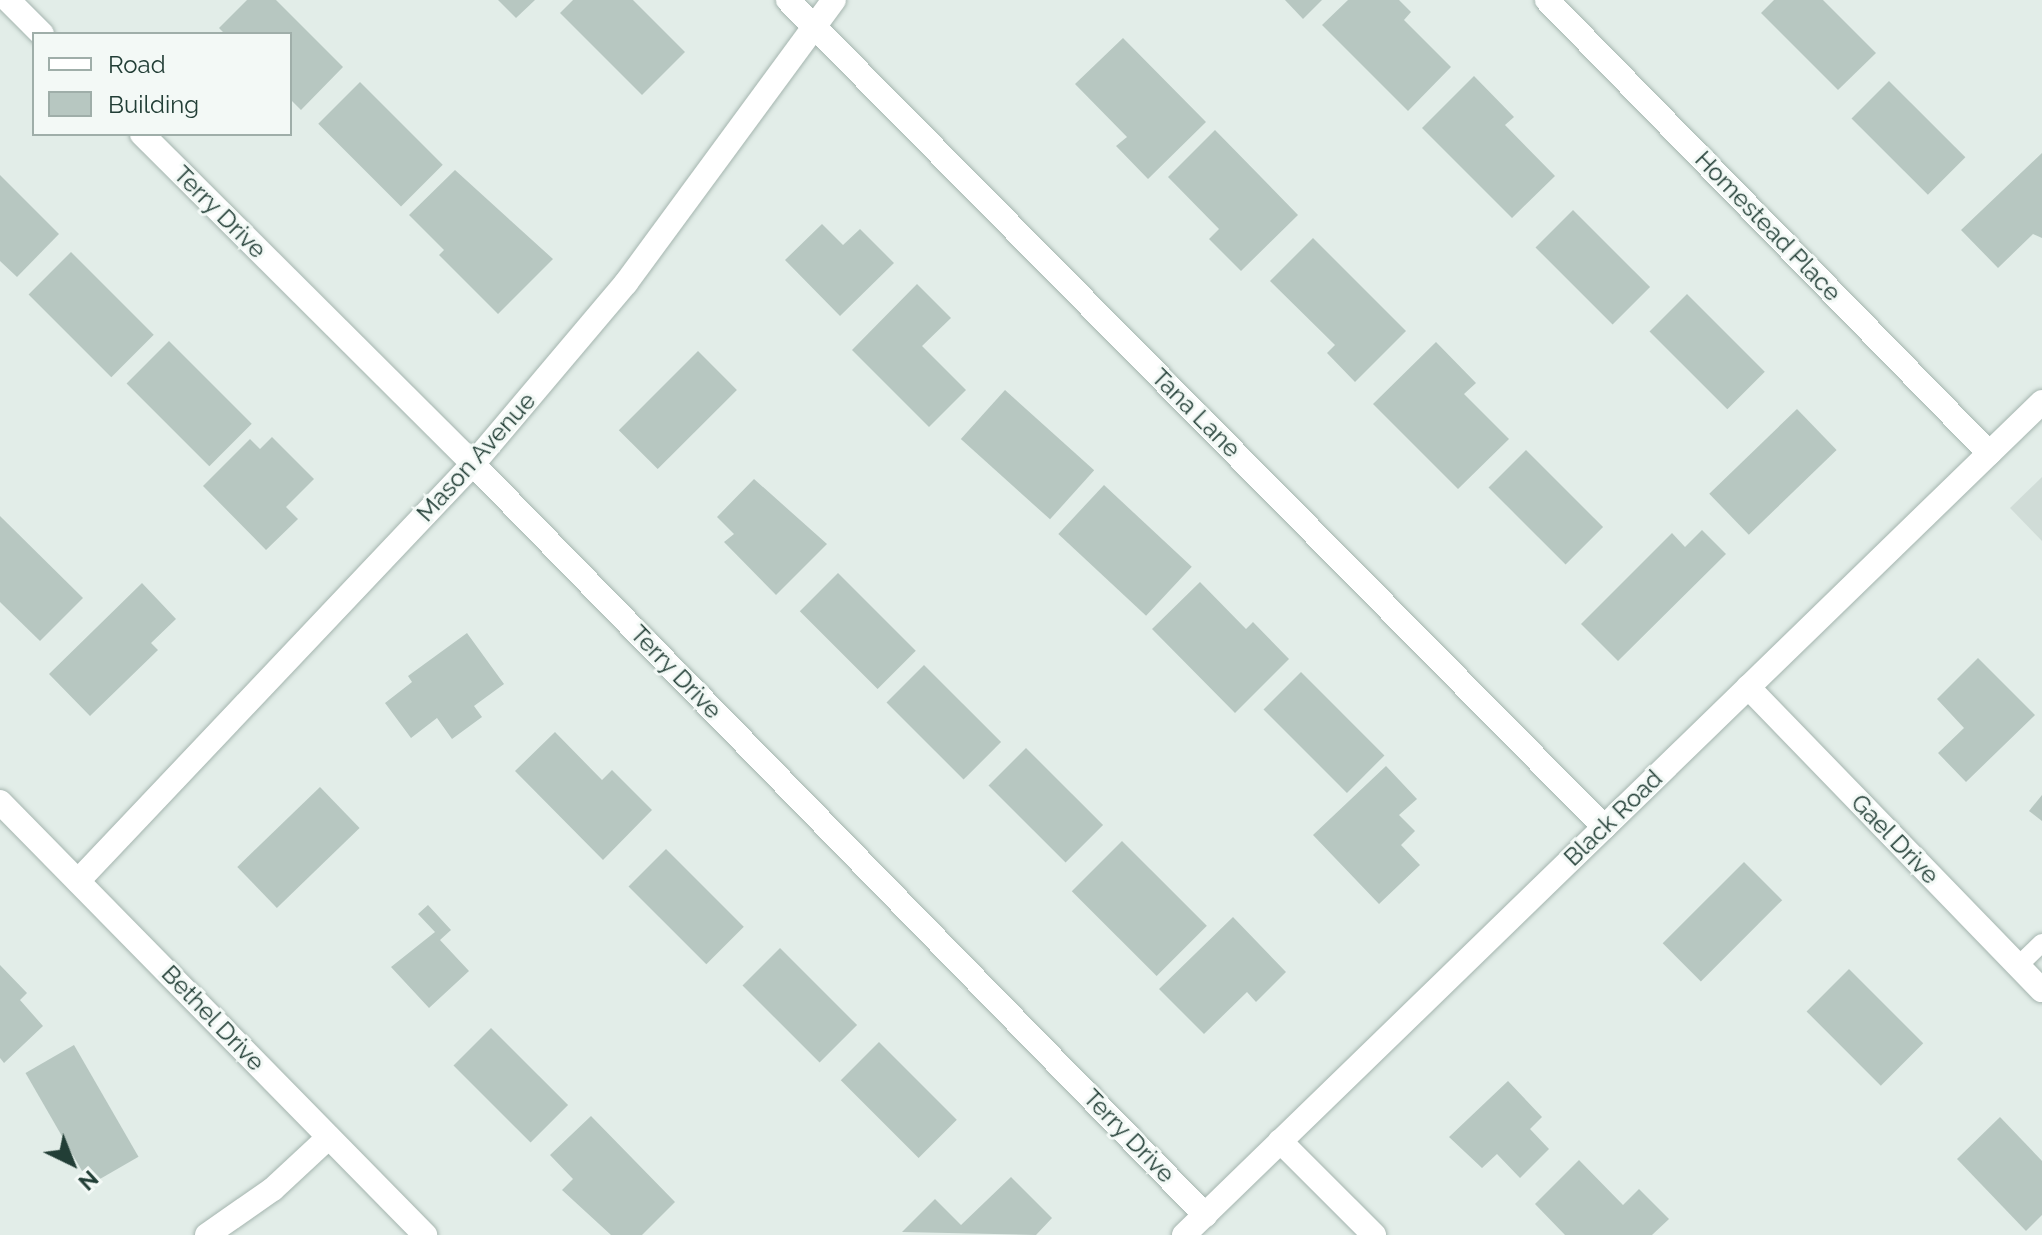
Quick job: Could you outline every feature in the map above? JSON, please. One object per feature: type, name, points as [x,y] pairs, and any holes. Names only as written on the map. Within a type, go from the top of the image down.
[{"type":"street","points":[[8,0],[40,32]]},
{"type":"street","name":"Tana Lane","points":[[788,0],[1604,827]]},
{"type":"street","name":"Mason Avenue","points":[[78,881],[473,464],[626,283],[834,0]]},
{"type":"street","name":"Homestead Place","points":[[1547,0],[1989,453]]},
{"type":"street","name":"Terry Drive","points":[[144,136],[473,464],[1205,1215]]},
{"type":"street","name":"Black Road","points":[[1184,1235],[2042,402]]},
{"type":"street","name":"Gael Drive","points":[[1748,687],[2042,990]]},
{"type":"street","name":"Bethel Drive","points":[[0,802],[425,1235]]},
{"type":"street","points":[[207,1235],[273,1189],[329,1137]]},
{"type":"street","points":[[1280,1141],[1374,1235]]},
{"type":"lane","points":[[2018,966],[2042,943]]},
{"type":"shaded area","points":[[2042,477],[2042,541],[2010,508]]},
{"type":"building","points":[[247,0],[276,0],[343,67],[301,110],[292,101],[292,32],[223,32],[219,28]]},
{"type":"building","points":[[498,0],[535,0],[516,18]]},
{"type":"building","points":[[573,0],[633,0],[685,52],[642,95],[560,13]]},
{"type":"building","points":[[1285,0],[1322,0],[1303,19]]},
{"type":"building","points":[[1348,0],[1399,0],[1411,12],[1404,20],[1451,67],[1408,111],[1322,25]]},
{"type":"building","points":[[1774,0],[1823,0],[1876,53],[1838,90],[1761,13]]},
{"type":"building","points":[[1123,38],[1206,122],[1148,179],[1116,146],[1127,137],[1075,84]]},
{"type":"building","points":[[1474,76],[1514,117],[1505,125],[1555,176],[1512,218],[1422,128]]},
{"type":"building","points":[[1889,81],[1965,157],[1928,195],[1852,118]]},
{"type":"building","points":[[360,82],[443,165],[401,206],[318,124]]},
{"type":"building","points":[[1215,130],[1298,215],[1241,271],[1209,239],[1219,229],[1168,177]]},
{"type":"building","points":[[2042,153],[2042,238],[2033,234],[1998,268],[1961,230]]},
{"type":"building","points":[[455,170],[553,259],[498,314],[439,255],[444,250],[409,215]]},
{"type":"building","points":[[0,175],[59,234],[17,277],[0,261]]},
{"type":"building","points":[[1573,210],[1650,287],[1613,325],[1536,247]]},
{"type":"building","points":[[822,224],[843,245],[860,229],[894,263],[840,316],[785,260]]},
{"type":"building","points":[[1313,238],[1406,331],[1355,382],[1327,353],[1335,345],[1270,281]]},
{"type":"building","points":[[71,252],[154,335],[111,377],[29,294]]},
{"type":"building","points":[[917,284],[951,318],[922,346],[966,390],[929,427],[852,350]]},
{"type":"building","points":[[1687,294],[1765,372],[1727,409],[1650,331]]},
{"type":"building","points":[[169,341],[252,424],[209,466],[127,383]]},
{"type":"building","points":[[1436,342],[1476,383],[1464,394],[1509,439],[1458,489],[1373,404]]},
{"type":"building","points":[[698,351],[737,390],[658,469],[619,430]]},
{"type":"building","points":[[1005,390],[1094,470],[1050,519],[961,439]]},
{"type":"building","points":[[1797,409],[1837,450],[1749,535],[1709,494]]},
{"type":"building","points":[[272,437],[314,479],[286,507],[298,519],[266,550],[203,486],[250,439],[260,449]]},
{"type":"building","points":[[1526,450],[1603,527],[1566,565],[1489,487]]},
{"type":"building","points":[[754,479],[827,544],[776,595],[724,542],[734,534],[717,517]]},
{"type":"building","points":[[1104,485],[1192,567],[1146,616],[1058,534]]},
{"type":"building","points":[[0,516],[83,598],[40,641],[0,602]]},
{"type":"building","points":[[1702,530],[1726,554],[1618,661],[1581,624],[1672,533],[1685,547]]},
{"type":"building","points":[[838,573],[916,651],[878,689],[800,611]]},
{"type":"building","points":[[1200,582],[1246,629],[1253,622],[1289,659],[1235,713],[1152,629]]},
{"type":"building","points":[[142,583],[176,619],[151,643],[158,650],[90,716],[49,674]]},
{"type":"building","points":[[467,633],[504,684],[474,706],[482,717],[452,739],[437,718],[411,738],[385,703],[412,682],[408,676]]},
{"type":"building","points":[[1978,658],[2035,715],[1966,782],[1938,753],[1964,728],[1937,699]]},
{"type":"building","points":[[924,665],[1001,742],[964,780],[887,702]]},
{"type":"building","points":[[1301,672],[1384,755],[1347,793],[1264,709]]},
{"type":"building","points":[[555,732],[602,780],[612,770],[652,810],[603,860],[515,771]]},
{"type":"building","points":[[1026,748],[1103,825],[1066,863],[989,785]]},
{"type":"building","points":[[1386,766],[1417,799],[1399,815],[1415,831],[1401,845],[1420,865],[1379,904],[1313,835]]},
{"type":"building","points":[[320,787],[360,828],[277,908],[237,867]]},
{"type":"building","points":[[2042,795],[2042,821],[2029,811]]},
{"type":"building","points":[[1122,841],[1207,926],[1157,976],[1072,891]]},
{"type":"building","points":[[666,849],[744,927],[706,964],[629,886]]},
{"type":"building","points":[[1744,862],[1782,900],[1701,982],[1663,943]]},
{"type":"building","points":[[428,905],[451,930],[440,940],[469,971],[429,1008],[391,967],[435,932],[418,914]]},
{"type":"building","points":[[1233,917],[1286,972],[1256,1002],[1247,992],[1204,1034],[1159,989]]},
{"type":"building","points":[[780,948],[857,1025],[820,1063],[743,985]]},
{"type":"building","points":[[0,965],[27,993],[20,1000],[43,1026],[4,1063],[0,1058]]},
{"type":"building","points":[[1849,969],[1923,1043],[1881,1086],[1807,1011]]},
{"type":"building","points":[[491,1028],[568,1105],[531,1143],[454,1065]]},
{"type":"building","points":[[879,1042],[957,1120],[919,1158],[841,1080]]},
{"type":"building","points":[[74,1045],[138,1157],[90,1185],[26,1073]]},
{"type":"building","points":[[1508,1081],[1542,1117],[1530,1129],[1549,1149],[1520,1178],[1497,1154],[1482,1168],[1449,1137]]},
{"type":"building","points":[[591,1116],[675,1202],[642,1235],[611,1235],[562,1190],[573,1179],[550,1155]]},
{"type":"building","points":[[2000,1117],[2042,1161],[2042,1215],[2026,1231],[1957,1159]]},
{"type":"building","points":[[1579,1160],[1623,1205],[1639,1189],[1669,1219],[1652,1235],[1565,1235],[1535,1204]]},
{"type":"building","points":[[1011,1177],[1052,1218],[1036,1235],[902,1232],[935,1199],[961,1225]]}]
